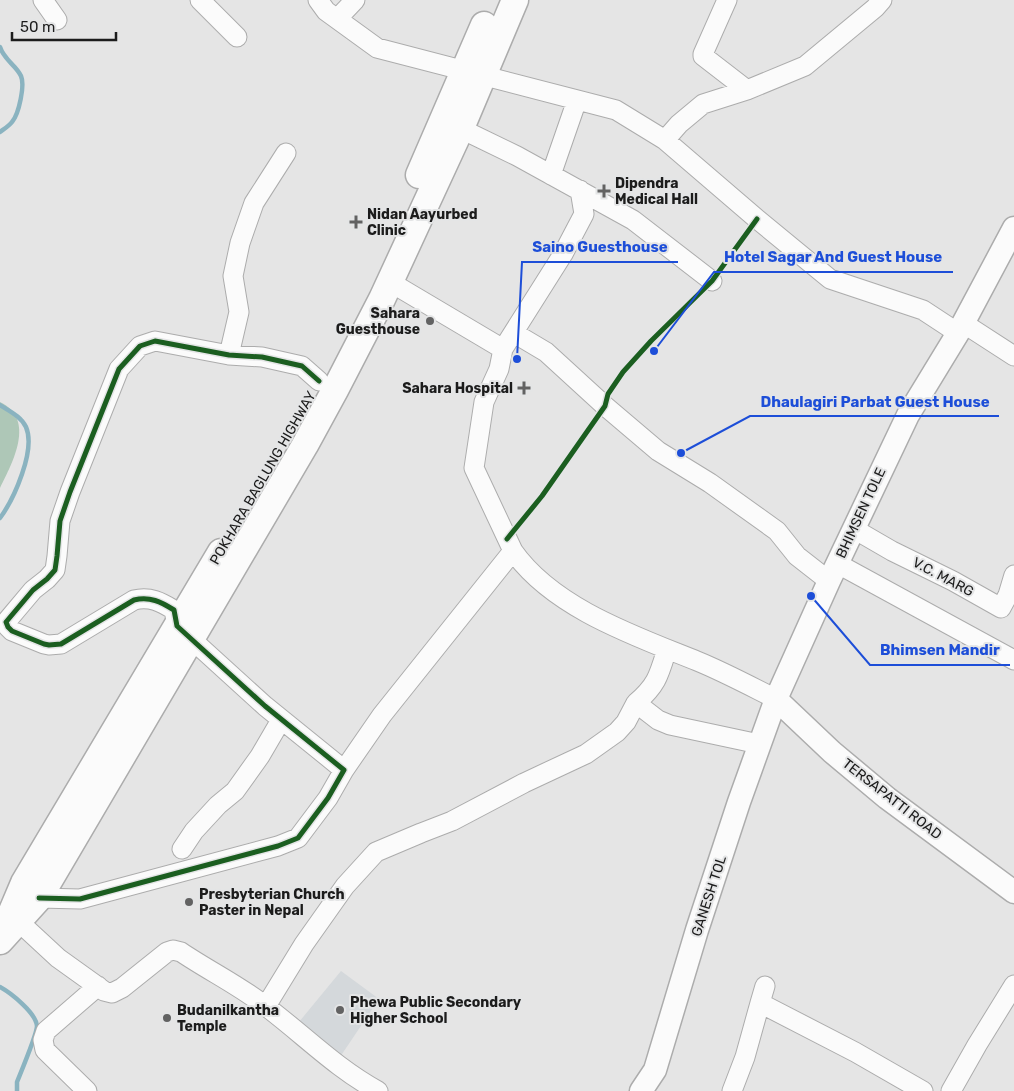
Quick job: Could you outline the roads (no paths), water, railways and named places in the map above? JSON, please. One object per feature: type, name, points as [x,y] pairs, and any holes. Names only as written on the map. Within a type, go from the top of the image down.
[{"type":"highway","name":"POKHARA BAGLUNG HIGHWAY","points":[[474,73],[495,0]]},
{"type":"highway","name":"POKHARA BAGLUNG HIGHWAY","points":[[0,941],[24,883],[305,445],[390,282],[474,73],[515,0]]},
{"type":"highway","name":"POKHARA BAGLUNG HIGHWAY","points":[[0,941],[39,898],[293,430],[452,124]]},
{"type":"main road","name":"BHIMSEN TOLE","points":[[776,699],[833,572],[908,415],[961,328],[1014,228]]},
{"type":"main road","name":"GANESH TOL","points":[[641,1091],[655,1080],[697,930],[759,744],[776,699]]},
{"type":"main road","name":"TERSAPATTI ROAD","points":[[776,699],[832,752],[887,798],[1014,892]]},
{"type":"street","points":[[43,0],[57,20]]},
{"type":"street","points":[[200,0],[237,38]]},
{"type":"street","points":[[318,0],[326,11],[377,48],[616,110],[665,140],[830,279],[922,310],[1014,356]]},
{"type":"street","points":[[337,19],[355,0]]},
{"type":"street","points":[[727,0],[702,54],[747,90]]},
{"type":"street","points":[[665,140],[679,124],[703,104],[747,90],[805,66],[875,8],[882,0]]},
{"type":"street","points":[[551,175],[578,100]]},
{"type":"street","points":[[452,124],[517,156],[633,220],[712,281]]},
{"type":"street","points":[[229,355],[239,312],[234,276],[240,243],[254,203],[286,153]]},
{"type":"street","points":[[580,190],[584,214],[563,254],[504,349],[499,370],[484,402],[474,468],[518,559],[550,588],[588,614],[732,677],[776,699]]},
{"type":"street","points":[[390,282],[504,349]]},
{"type":"street","points":[[514,333],[546,352],[658,451],[710,483],[777,531],[797,556],[1014,660]]},
{"type":"street","points":[[319,381],[302,366],[262,357],[229,355],[155,341],[140,346],[119,369],[60,521],[55,570],[33,590],[6,622],[12,631],[44,644],[61,644],[134,600],[144,598],[156,600],[174,610],[184,632],[281,720],[344,770]]},
{"type":"street","name":"V.C. MARG","points":[[854,529],[1001,608],[1008,595],[1014,576]]},
{"type":"street","points":[[39,898],[80,899],[278,846],[298,838],[328,798],[344,770],[382,715],[513,551]]},
{"type":"street","points":[[266,1006],[304,944],[345,886],[376,852],[452,822],[524,783],[586,754],[617,732],[626,722],[636,703],[646,695],[659,678],[667,650]]},
{"type":"street","points":[[636,703],[658,720],[670,725],[759,744]]},
{"type":"street","points":[[182,849],[194,831],[218,805],[235,791],[260,756],[281,720]]},
{"type":"street","points":[[18,921],[58,958],[98,986],[112,993],[122,988],[167,952],[173,950],[181,952],[266,1006],[337,1066],[378,1091]]},
{"type":"street","points":[[951,1091],[976,1045],[1014,985]]},
{"type":"street","points":[[87,1091],[44,1050],[43,1040],[46,1031],[98,986]]},
{"type":"street","points":[[732,1091],[745,1057],[763,994],[912,1089]]},
{"type":"waterway","points":[[0,47],[4,55],[19,72],[22,80],[22,92],[15,118],[0,132]]},
{"type":"waterway","points":[[0,405],[21,420],[26,427],[28,437],[26,461],[22,474],[6,510],[0,518]]},
{"type":"waterway","points":[[0,987],[28,1010],[36,1021],[37,1026],[32,1045],[17,1082],[17,1091]]},
{"type":"place","name":"Dipendra Medical Hall","points":[[604,191]]},
{"type":"place","name":"Nidan Aayurbed Clinic","points":[[356,222]]},
{"type":"place","name":"Sahara Guesthouse","points":[[430,321]]},
{"type":"place","name":"Hotel Sagar And Guest House","points":[[654,351]]},
{"type":"place","name":"Saino Guesthouse","points":[[517,359]]},
{"type":"place","name":"Sahara Hospital","points":[[524,388]]},
{"type":"place","name":"Dhaulagiri Parbat Guest House","points":[[681,453]]},
{"type":"place","name":"Bhimsen Mandir","points":[[811,596]]},
{"type":"place","name":"Presbyterian Church Paster in Nepal","points":[[189,902]]},
{"type":"place","name":"Phewa Public Secondary Higher School","points":[[340,1010]]},
{"type":"place","name":"Budanilkantha Temple","points":[[167,1018]]}]
